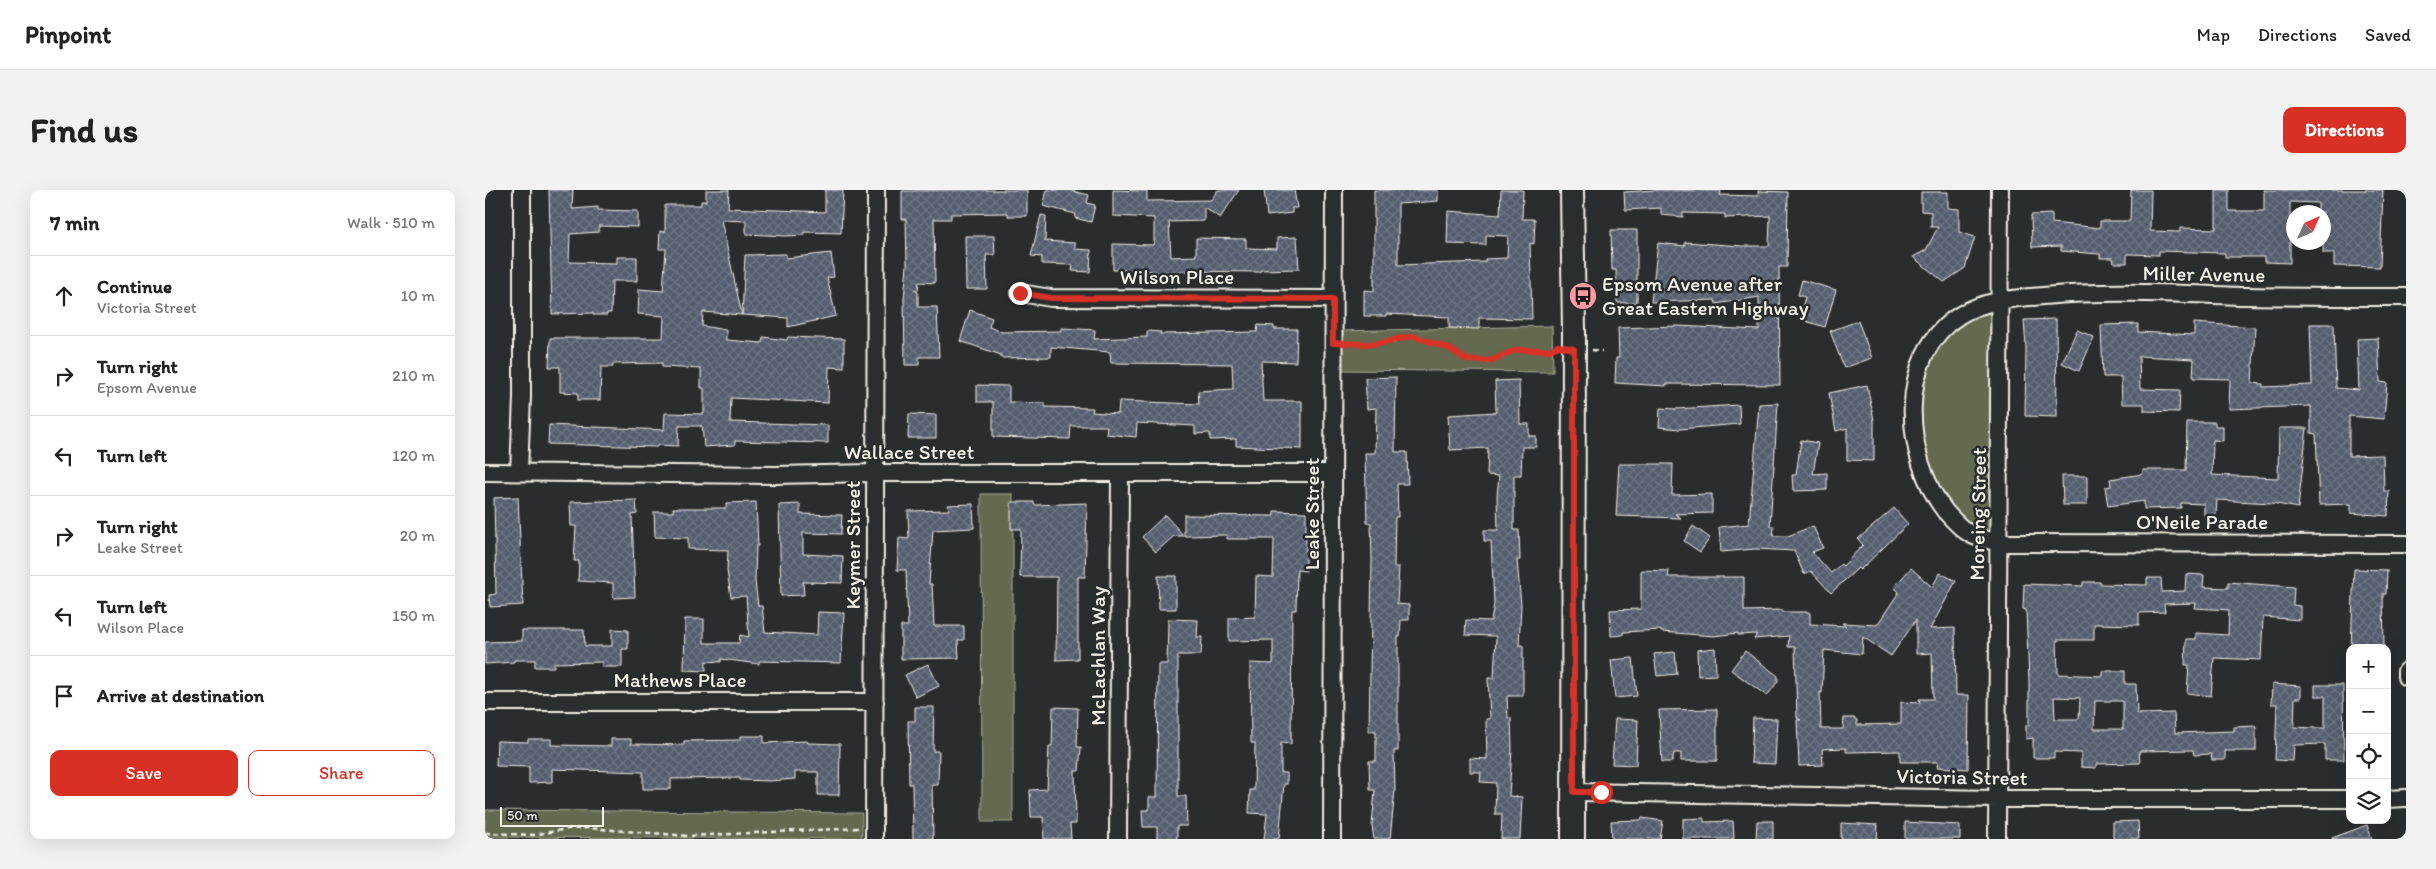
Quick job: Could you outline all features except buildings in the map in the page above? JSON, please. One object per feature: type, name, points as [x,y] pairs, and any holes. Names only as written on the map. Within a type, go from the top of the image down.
[{"type":"street","points":[[519,472],[522,397],[521,190]]},
{"type":"street","name":"Keymer Street","points":[[874,834],[876,190]]},
{"type":"street","name":"Leake Street","points":[[1332,839],[1333,190]]},
{"type":"street","points":[[1572,190],[1574,349],[1573,839]]},
{"type":"street","name":"Moreing Street","points":[[1997,839],[2001,190]]},
{"type":"street","name":"Miller Avenue","points":[[1999,543],[1970,534],[1951,518],[1925,479],[1918,457],[1911,408],[1919,369],[1934,338],[1960,315],[2001,299],[2091,292],[2305,297],[2406,297]]},
{"type":"street","name":"Wilson Place","points":[[1020,293],[1051,298],[1333,299]]},
{"type":"street","name":"Wallace Street","points":[[485,472],[765,475],[874,472],[1333,473]]},
{"type":"street","name":"McLachlan Way","points":[[1118,839],[1120,473]]},
{"type":"street","name":"O'Neile Parade","points":[[1999,543],[2406,544]]},
{"type":"street","points":[[2406,671],[2406,678]]},
{"type":"street","name":"Mathews Place","points":[[485,702],[875,702]]},
{"type":"street","name":"Victoria Street","points":[[1574,792],[1996,799],[2346,799]]},
{"type":"street","points":[[2391,798],[2406,798]]},
{"type":"path","points":[[1333,343],[1375,344],[1413,336],[1448,348],[1467,360],[1490,361],[1516,350],[1550,350],[1558,346],[1602,351]]},
{"type":"path","points":[[485,833],[533,835],[567,829],[587,828],[688,836],[763,834],[816,829],[874,834]]},
{"type":"green space","points":[[2001,299],[1999,543],[1970,534],[1918,457],[1920,369],[1934,338]]},
{"type":"green space","points":[[1552,326],[1553,372],[1339,370],[1340,331]]},
{"type":"green space","points":[[981,494],[1013,494],[1013,822],[982,822]]},
{"type":"green space","points":[[485,810],[862,813],[862,839],[485,837]]},
{"type":"place","name":"Epsom Avenue after Great Eastern Highway","points":[[1583,296]]},
{"type":"route","points":[[1020,293],[1051,298],[1333,299],[1333,343],[1375,344],[1413,336],[1448,348],[1467,360],[1490,361],[1516,350],[1550,350],[1558,346],[1574,349],[1574,792],[1601,792]]}]
